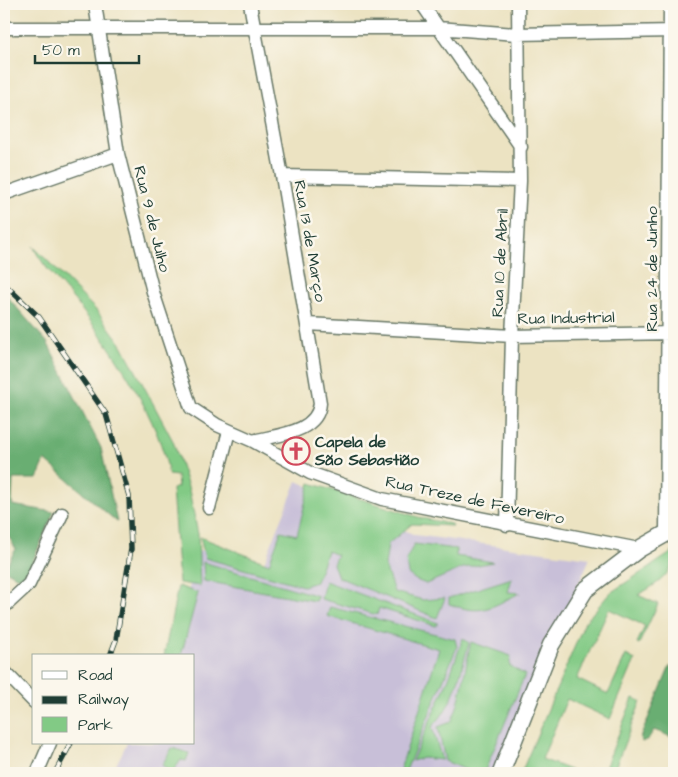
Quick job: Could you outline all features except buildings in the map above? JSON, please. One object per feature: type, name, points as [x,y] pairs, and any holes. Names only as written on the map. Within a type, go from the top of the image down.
[{"type":"street","name":"Rua 9 de Julho","points":[[95,4],[100,26],[118,154],[153,292],[191,408],[217,425]]},
{"type":"street","name":"Rua 13 de Março","points":[[250,4],[308,324],[319,411],[312,422],[298,430],[253,441]]},
{"type":"street","points":[[422,4],[521,147]]},
{"type":"street","name":"Rua 10 de Abril","points":[[507,525],[512,336],[521,147],[517,34],[518,4]]},
{"type":"street","name":"Rua 24 de Junho","points":[[670,4],[672,31],[670,531]]},
{"type":"street","points":[[4,28],[100,26],[438,28],[517,34],[672,31]]},
{"type":"street","points":[[4,194],[118,154]]},
{"type":"street","points":[[282,176],[520,181]]},
{"type":"street","name":"Rua Industrial","points":[[308,324],[512,336],[671,333]]},
{"type":"street","name":"Rua Treze de Fevereiro","points":[[217,425],[253,441],[285,461],[345,487],[382,499],[507,525],[639,549]]},
{"type":"street","points":[[209,508],[229,431]]},
{"type":"street","points":[[4,607],[30,584],[62,514]]},
{"type":"street","points":[[501,773],[551,645],[585,590],[639,549],[670,531]]},
{"type":"street","points":[[4,671],[32,700]]},
{"type":"street","points":[[37,773],[50,744]]},
{"type":"shaded area","points":[[297,481],[415,535],[590,558],[496,773],[112,773],[126,744],[195,744],[195,654],[170,654],[200,550],[262,568]]},
{"type":"green space","points":[[33,246],[97,311],[122,345],[173,441],[189,490],[198,534],[200,586],[179,583],[172,489],[178,487],[177,476],[169,475],[164,454],[146,411],[109,347],[76,302],[43,263]]},
{"type":"green space","points":[[4,293],[47,342],[101,448],[117,522],[45,460],[37,479],[13,479],[12,505],[54,512],[24,581],[4,569],[16,549],[4,529]]},
{"type":"green space","points":[[310,483],[421,518],[451,524],[452,526],[412,524],[388,544],[385,566],[394,592],[423,600],[445,598],[437,618],[338,577],[333,564],[337,555],[327,551],[316,582],[303,586],[205,558],[200,537],[269,564],[281,531],[297,535]]},
{"type":"green space","points":[[414,544],[456,549],[456,556],[493,562],[463,568],[426,584],[408,574],[406,560]]},
{"type":"green space","points":[[674,551],[668,573],[658,583],[638,595],[658,604],[639,644],[637,643],[645,626],[609,609],[577,679],[608,694],[626,655],[635,660],[610,719],[567,699],[542,759],[578,773],[521,773],[585,622],[610,593]]},
{"type":"green space","points":[[203,562],[318,596],[315,601],[204,581]]},
{"type":"green space","points":[[512,578],[508,592],[520,593],[486,609],[461,608],[449,604],[449,598]]},
{"type":"green space","points":[[325,581],[438,623],[436,626],[379,608],[377,615],[321,599]]},
{"type":"green space","points":[[178,586],[198,593],[182,654],[164,654]]},
{"type":"green space","points":[[330,607],[455,639],[457,647],[405,773],[399,773],[439,649],[327,616]]},
{"type":"green space","points":[[463,638],[469,643],[456,688],[440,718],[432,727],[442,760],[423,758],[412,761],[449,678]]},
{"type":"green space","points":[[471,642],[511,656],[509,665],[525,675],[484,773],[468,773],[469,771],[445,761],[438,727],[451,722],[455,714],[461,694]]},
{"type":"green space","points":[[670,666],[674,671],[674,738],[654,730],[648,739],[642,742],[640,738]]},
{"type":"green space","points":[[633,698],[641,701],[613,773],[603,773]]},
{"type":"green space","points":[[172,748],[189,753],[186,761],[181,760],[172,773],[162,765]]},
{"type":"railway","points":[[4,284],[39,317],[106,414],[129,496],[131,549],[116,640],[111,654]]},
{"type":"railway","points":[[55,773],[70,744]]},
{"type":"place","name":"Capela de São Sebastião","points":[[296,451]]}]
